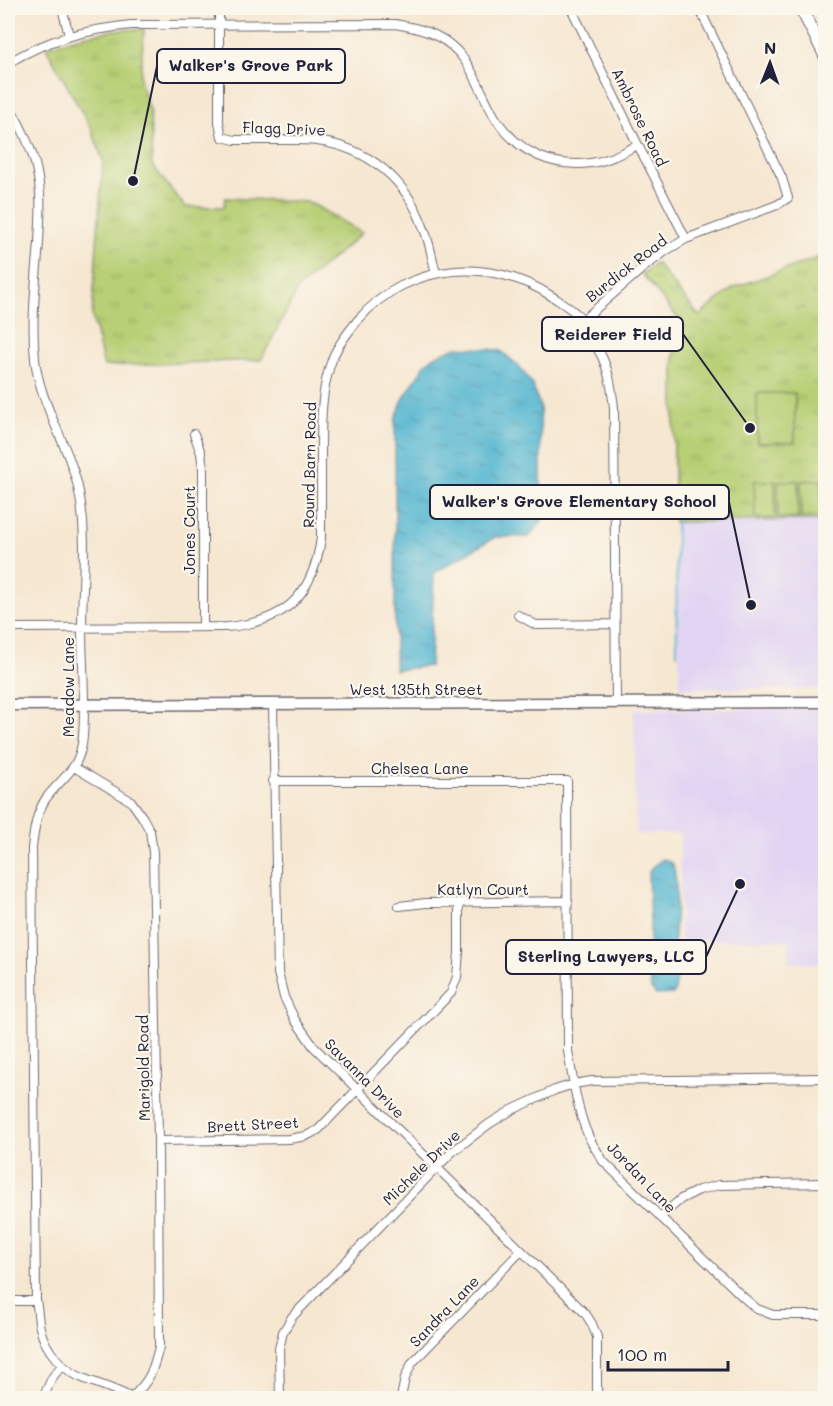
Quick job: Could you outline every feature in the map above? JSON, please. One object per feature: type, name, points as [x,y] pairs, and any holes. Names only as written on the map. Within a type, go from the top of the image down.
[{"type":"main road","points":[[801,8],[825,57]]},
{"type":"street","points":[[62,8],[69,35]]},
{"type":"street","name":"Flagg Drive","points":[[219,8],[219,122],[222,136],[235,140],[315,141],[340,145],[362,154],[383,168],[401,185],[415,206],[425,230],[436,273]]},
{"type":"street","name":"Ambrose Road","points":[[571,8],[686,239]]},
{"type":"street","name":"Burdick Road","points":[[583,320],[643,268],[686,239],[777,205],[788,198],[782,178],[699,8]]},
{"type":"street","points":[[8,63],[69,35],[100,28],[130,25],[395,24],[420,28],[439,37],[456,50],[469,65],[496,118],[509,136],[527,151],[549,160],[575,164],[592,163],[613,157],[638,145]]},
{"type":"street","name":"Meadow Lane","points":[[8,104],[30,146],[39,179],[41,214],[33,330],[35,361],[41,390],[70,460],[79,491],[84,528],[83,738],[81,751],[74,767],[46,798],[35,823],[32,849],[36,1300],[40,1330],[48,1350],[62,1365],[82,1378],[100,1383],[132,1398]]},
{"type":"street","name":"Round Barn Road","points":[[8,628],[242,626],[263,621],[281,612],[298,597],[308,582],[318,559],[321,538],[321,406],[334,357],[347,333],[365,312],[387,293],[409,282],[436,273],[469,270],[494,272],[519,279],[541,289],[583,320],[603,360],[611,384],[614,408],[616,703]]},
{"type":"street","name":"Jones Court","points":[[195,434],[203,468],[203,627]]},
{"type":"street","points":[[518,615],[536,625],[615,624]]},
{"type":"street","name":"West 135th Street","points":[[8,705],[825,702]]},
{"type":"street","name":"Savanna Drive","points":[[273,704],[277,951],[278,973],[284,997],[295,1020],[314,1047],[581,1309],[592,1324],[597,1337],[597,1398]]},
{"type":"street","name":"Marigold Road","points":[[74,767],[130,801],[150,831],[153,852],[159,1347],[150,1377],[132,1398]]},
{"type":"street","name":"Chelsea Lane","points":[[273,781],[567,781]]},
{"type":"street","name":"Jordan Lane","points":[[567,781],[568,1051],[582,1118],[592,1143],[603,1161],[757,1309],[773,1315],[825,1315]]},
{"type":"street","name":"Katlyn Court","points":[[399,906],[426,903],[568,901]]},
{"type":"street","name":"Brett Street","points":[[158,1141],[289,1139],[306,1136],[318,1130],[451,993],[457,976],[459,903]]},
{"type":"street","name":"Michele Drive","points":[[280,1398],[279,1349],[283,1332],[292,1317],[435,1167],[489,1124],[512,1110],[574,1083],[607,1080],[825,1078]]},
{"type":"street","points":[[660,1217],[681,1199],[699,1190],[719,1185],[825,1183]]},
{"type":"street","name":"Sandra Lane","points":[[401,1398],[405,1378],[412,1363],[521,1251]]},
{"type":"street","points":[[8,1301],[36,1300]]},
{"type":"street","points":[[43,1398],[52,1378],[62,1365]]},
{"type":"shaded area","points":[[825,520],[825,689],[680,688],[674,522]]},
{"type":"shaded area","points":[[825,709],[825,963],[788,963],[789,940],[680,940],[680,834],[636,834],[634,710]]},
{"type":"green space","points":[[144,29],[140,79],[150,111],[152,165],[185,207],[224,207],[225,198],[309,202],[362,233],[299,287],[261,360],[104,366],[92,316],[103,160],[91,128],[46,47],[78,37],[115,30]]},
{"type":"green space","points":[[825,255],[825,520],[674,522],[674,336],[685,327],[642,274],[656,263],[699,316],[733,288]]},
{"type":"green space","points":[[757,393],[795,393],[795,442],[757,443]]},
{"type":"green space","points":[[821,480],[821,517],[801,517],[801,481]]},
{"type":"green space","points":[[754,481],[775,481],[775,518],[755,518]]},
{"type":"green space","points":[[778,481],[798,481],[798,518],[778,518]]},
{"type":"water","points":[[456,347],[501,351],[519,366],[532,384],[540,406],[542,521],[529,537],[495,537],[434,573],[430,666],[395,670],[395,421],[402,401],[426,363],[435,356]]},
{"type":"water","points":[[663,859],[673,864],[675,875],[673,951],[676,983],[674,994],[656,995],[651,989],[649,969],[648,874],[653,866]]},
{"type":"waterway","points":[[677,654],[676,525],[689,510]]},
{"type":"place","name":"Walker's Grove Park","points":[[133,181]]},
{"type":"place","name":"Reiderer Field","points":[[750,428]]},
{"type":"place","name":"Walker's Grove Elementary School","points":[[751,605]]},
{"type":"place","name":"Sterling Lawyers, LLC","points":[[740,884]]}]
